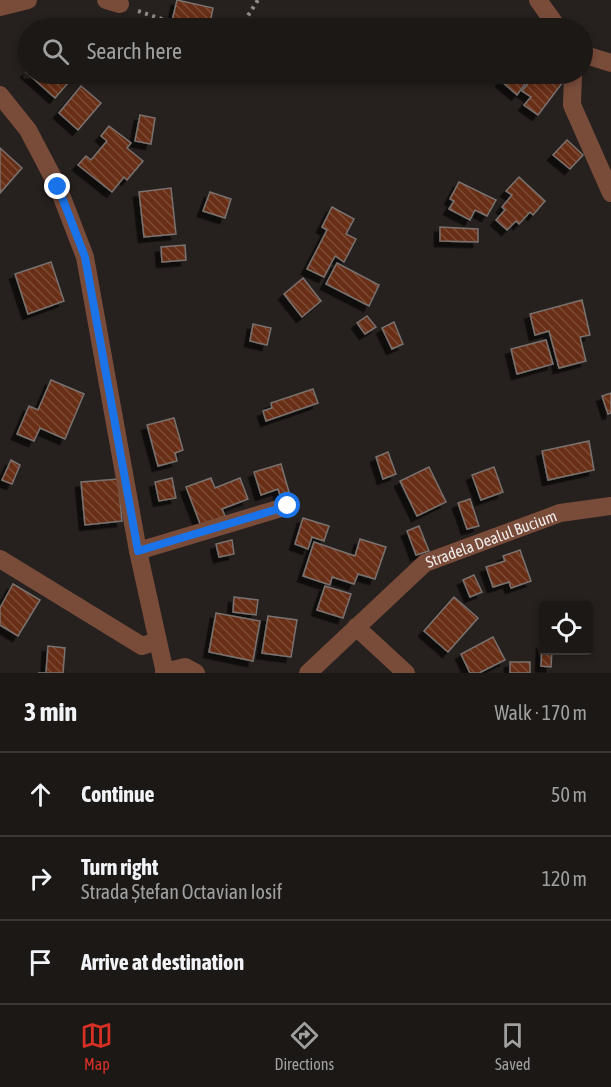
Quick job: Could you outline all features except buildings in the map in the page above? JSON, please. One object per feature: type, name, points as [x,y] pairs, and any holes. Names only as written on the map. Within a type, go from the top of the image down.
[{"type":"street","points":[[0,7],[28,0]]},
{"type":"street","points":[[538,0],[551,18]]},
{"type":"street","points":[[593,57],[611,63]]},
{"type":"street","points":[[573,84],[572,105],[611,193]]},
{"type":"street","points":[[0,95],[28,130],[43,158],[58,187],[85,257],[138,551],[165,672],[185,667],[196,673]]},
{"type":"street","points":[[138,551],[288,506]]},
{"type":"street","name":"Stradela Dealul Bucium","points":[[308,673],[425,562],[560,513],[611,506]]},
{"type":"street","points":[[0,559],[142,646],[157,641]]},
{"type":"street","points":[[356,627],[406,673]]},
{"type":"path","points":[[246,18],[258,0]]},
{"type":"path","points":[[113,2],[159,18]]},
{"type":"route","points":[[58,187],[85,257],[138,551],[288,506]]}]
